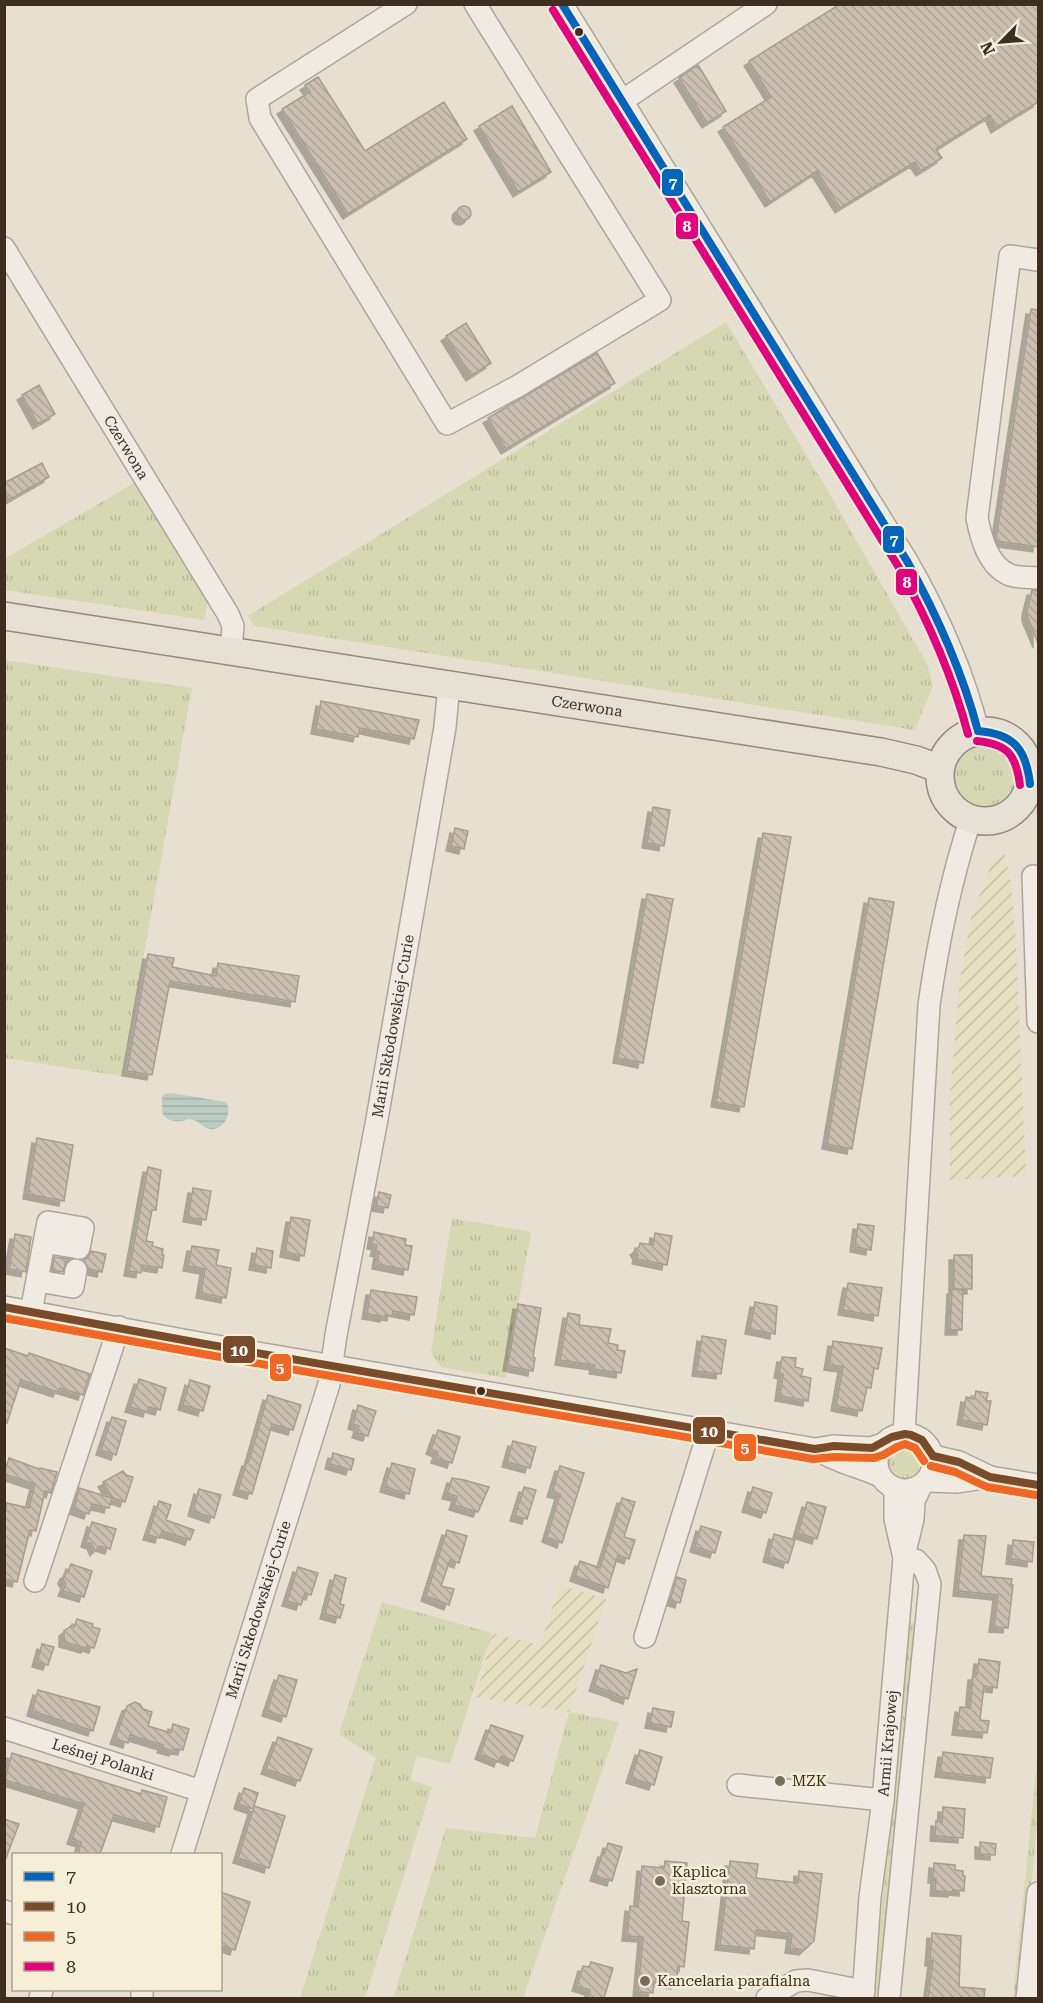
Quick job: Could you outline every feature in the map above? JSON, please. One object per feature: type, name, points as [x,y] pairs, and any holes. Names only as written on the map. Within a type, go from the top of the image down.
[{"type":"main road","name":"Czerwona","points":[[4,616],[881,752],[916,760],[940,769]]},
{"type":"main road","points":[[978,731],[992,731],[1006,736],[1018,746],[1026,759],[1034,785],[1011,812],[985,821],[958,812],[948,801],[942,788],[940,769],[951,746],[962,737],[978,731]]},
{"type":"street","points":[[406,4],[257,99],[260,118],[447,424],[518,386],[660,300],[475,4]]},
{"type":"street","points":[[562,4],[907,561],[953,651],[978,731]]},
{"type":"street","points":[[622,101],[766,4]]},
{"type":"street","name":"Czerwona","points":[[4,248],[228,614],[233,626],[231,651]]},
{"type":"street","points":[[1038,260],[1010,256],[977,518],[981,538],[999,568],[1011,575],[1038,578]]},
{"type":"street","name":"Marii Skłodowskiej-Curie","points":[[182,1853],[329,1384],[439,761],[449,686]]},
{"type":"street","points":[[904,1434],[929,1005],[937,952],[962,846],[971,818]]},
{"type":"street","points":[[1033,876],[1038,1022]]},
{"type":"street","points":[[31,1312],[48,1222],[83,1228],[72,1287],[42,1260]]},
{"type":"street","points":[[42,1260],[78,1258]]},
{"type":"street","points":[[4,1307],[815,1449],[833,1446],[871,1448],[883,1444],[895,1435],[917,1436],[929,1446],[934,1467],[932,1475],[924,1483],[913,1490],[903,1491],[815,1449]]},
{"type":"street","points":[[35,1581],[119,1327]]},
{"type":"street","points":[[645,1637],[709,1430]]},
{"type":"street","points":[[883,1444],[877,1460],[887,1482]]},
{"type":"street","points":[[933,1456],[959,1462],[990,1477],[1038,1485]]},
{"type":"street","points":[[924,1483],[957,1482],[990,1477]]},
{"type":"street","name":"Armii Krajowej","points":[[863,1995],[870,1897],[883,1800],[904,1558],[887,1482]]},
{"type":"street","points":[[889,1998],[930,1584],[925,1570],[916,1560],[904,1558],[913,1519],[914,1501],[924,1483]]},
{"type":"street","name":"Leśnej Polanki","points":[[4,1728],[201,1791]]},
{"type":"street","points":[[738,1785],[883,1800]]},
{"type":"street","points":[[1027,1998],[1038,1893]]},
{"type":"street","points":[[767,1998],[796,1981],[808,1980],[863,1995]]},
{"type":"shaded area","points":[[1005,854],[1011,885],[1016,944],[1026,1176],[950,1180],[950,1095],[960,978],[971,919],[992,862]]},
{"type":"shaded area","points":[[171,1093],[226,1102],[227,1118],[222,1125],[214,1129],[188,1119],[178,1121],[168,1119],[163,1114],[162,1097]]},
{"type":"shaded area","points":[[560,1585],[606,1599],[569,1712],[476,1697],[492,1633],[540,1645]]},
{"type":"green space","points":[[726,322],[831,496],[927,664],[933,685],[915,730],[254,626],[248,616]]},
{"type":"green space","points":[[141,479],[210,591],[204,620],[5,590],[4,559]]},
{"type":"green space","points":[[4,660],[192,688],[122,1076],[5,1058]]},
{"type":"green space","points":[[986,744],[1004,750],[1012,758],[1018,776],[1012,794],[1004,802],[986,808],[968,802],[960,794],[954,776],[960,758],[968,750]]},
{"type":"green space","points":[[452,1218],[531,1232],[505,1378],[441,1367],[431,1352]]},
{"type":"green space","points":[[902,1449],[914,1454],[919,1466],[914,1478],[902,1483],[890,1478],[885,1466],[890,1454]]},
{"type":"green space","points":[[382,1602],[492,1633],[450,1764],[417,1756],[410,1780],[432,1787],[365,1998],[300,1998],[376,1758],[339,1734]]},
{"type":"green space","points":[[909,1623],[915,1623],[879,1998],[873,1998]]},
{"type":"green space","points":[[569,1712],[619,1722],[523,1998],[393,1998],[446,1828],[535,1838]]},
{"type":"green space","points":[[1037,1762],[1038,1809],[1022,1998],[1013,1998]]},
{"type":"building","points":[[840,4],[1038,4],[1038,102],[996,128],[990,115],[936,149],[942,158],[921,171],[915,162],[840,208],[817,171],[770,202],[723,127],[771,97],[749,61]]},
{"type":"building","points":[[698,65],[726,111],[707,123],[679,78]]},
{"type":"building","points":[[318,77],[365,151],[444,102],[467,139],[348,214],[282,109],[310,92],[305,85]]},
{"type":"building","points":[[512,106],[551,172],[518,192],[479,126]]},
{"type":"building","points":[[461,206],[467,206],[471,213],[467,220],[461,220],[457,216],[457,210]]},
{"type":"building","points":[[1031,309],[1038,310],[1038,547],[996,541]]},
{"type":"building","points":[[466,323],[491,363],[471,376],[446,336]]},
{"type":"building","points":[[597,353],[615,383],[506,449],[488,418]]},
{"type":"building","points":[[39,385],[55,414],[38,424],[22,395]]},
{"type":"building","points":[[42,463],[49,477],[9,500],[4,492],[4,483]]},
{"type":"building","points":[[1032,590],[1038,591],[1038,643],[1027,616]]},
{"type":"building","points":[[321,701],[419,720],[414,739],[360,728],[358,737],[316,729]]},
{"type":"building","points":[[653,807],[670,810],[664,846],[647,843]]},
{"type":"building","points":[[455,828],[468,831],[464,849],[451,846]]},
{"type":"building","points":[[763,833],[791,837],[744,1107],[716,1102]]},
{"type":"building","points":[[647,894],[673,899],[643,1063],[618,1058]]},
{"type":"building","points":[[869,898],[894,902],[852,1149],[827,1144]]},
{"type":"building","points":[[148,954],[174,958],[172,967],[216,976],[218,963],[299,976],[295,1002],[170,981],[152,1075],[127,1071]]},
{"type":"building","points":[[37,1138],[73,1145],[64,1201],[28,1194]]},
{"type":"building","points":[[148,1167],[161,1170],[156,1210],[152,1210],[146,1241],[153,1242],[152,1246],[163,1249],[162,1255],[164,1255],[162,1268],[142,1265],[141,1273],[129,1271]]},
{"type":"building","points":[[193,1188],[211,1191],[206,1220],[188,1217]]},
{"type":"building","points":[[379,1192],[391,1195],[388,1208],[376,1206]]},
{"type":"building","points":[[291,1217],[310,1220],[304,1256],[285,1252]]},
{"type":"building","points":[[858,1224],[874,1226],[871,1250],[855,1247]]},
{"type":"building","points":[[374,1232],[406,1239],[405,1245],[412,1246],[408,1270],[377,1264],[379,1252],[375,1251],[377,1245],[372,1244]]},
{"type":"building","points":[[655,1233],[672,1236],[667,1265],[637,1259],[638,1255],[635,1250],[640,1243],[653,1245]]},
{"type":"building","points":[[15,1234],[31,1237],[26,1272],[9,1269]]},
{"type":"building","points":[[192,1246],[219,1250],[216,1265],[231,1268],[226,1298],[201,1293],[205,1269],[188,1266]]},
{"type":"building","points":[[257,1248],[273,1251],[271,1268],[254,1265]]},
{"type":"building","points":[[91,1251],[106,1254],[102,1272],[88,1269],[84,1260]]},
{"type":"building","points":[[954,1255],[972,1255],[972,1289],[954,1289]]},
{"type":"building","points":[[54,1257],[70,1259],[66,1262],[63,1272],[52,1270]]},
{"type":"building","points":[[848,1283],[882,1288],[878,1316],[843,1310]]},
{"type":"building","points":[[952,1289],[963,1290],[962,1330],[950,1330]]},
{"type":"building","points":[[371,1290],[417,1297],[414,1315],[393,1311],[392,1316],[385,1315],[385,1317],[367,1314]]},
{"type":"building","points":[[755,1302],[777,1306],[775,1334],[750,1329]]},
{"type":"building","points":[[518,1304],[541,1308],[533,1371],[508,1366]]},
{"type":"building","points":[[568,1313],[580,1315],[579,1325],[611,1329],[608,1343],[618,1345],[617,1350],[625,1351],[621,1373],[594,1369],[595,1365],[560,1360]]},
{"type":"building","points":[[702,1336],[726,1340],[721,1374],[697,1371]]},
{"type":"building","points":[[833,1341],[882,1348],[878,1369],[874,1368],[871,1388],[867,1387],[862,1411],[836,1406],[843,1367],[829,1365]]},
{"type":"building","points":[[4,1348],[28,1356],[29,1353],[90,1374],[83,1395],[60,1388],[58,1392],[21,1380],[7,1423],[4,1423]]},
{"type":"building","points":[[782,1357],[796,1358],[795,1367],[803,1369],[801,1376],[811,1378],[808,1401],[780,1396],[783,1374],[779,1373]]},
{"type":"building","points":[[139,1379],[166,1388],[160,1410],[149,1407],[148,1412],[130,1407]]},
{"type":"building","points":[[190,1380],[210,1386],[203,1411],[183,1405]]},
{"type":"building","points":[[976,1391],[988,1393],[986,1401],[991,1401],[987,1425],[962,1420],[966,1397],[974,1399]]},
{"type":"building","points":[[268,1395],[301,1405],[293,1430],[272,1424],[252,1494],[238,1490]]},
{"type":"building","points":[[358,1405],[376,1411],[368,1436],[357,1433],[359,1426],[353,1424]]},
{"type":"building","points":[[112,1417],[126,1421],[116,1455],[101,1450]]},
{"type":"building","points":[[438,1430],[460,1437],[452,1463],[436,1458],[438,1452],[431,1449]]},
{"type":"building","points":[[513,1441],[536,1447],[530,1468],[507,1462]]},
{"type":"building","points":[[333,1453],[354,1459],[351,1470],[330,1464]]},
{"type":"building","points":[[9,1458],[39,1469],[57,1472],[51,1493],[45,1491],[36,1531],[30,1530],[17,1582],[4,1579],[4,1515],[7,1503],[29,1508],[35,1484],[4,1474]]},
{"type":"building","points":[[392,1463],[415,1469],[409,1494],[385,1487]]},
{"type":"building","points":[[560,1466],[584,1473],[562,1543],[547,1537],[560,1494],[552,1492]]},
{"type":"building","points":[[123,1471],[126,1475],[133,1477],[125,1502],[113,1498],[103,1482]]},
{"type":"building","points":[[452,1478],[489,1487],[478,1512],[454,1505],[457,1496],[447,1494]]},
{"type":"building","points":[[524,1487],[536,1490],[527,1519],[515,1516]]},
{"type":"building","points":[[753,1487],[772,1493],[766,1513],[747,1507]]},
{"type":"building","points":[[79,1488],[112,1498],[109,1508],[92,1504],[89,1514],[74,1509]]},
{"type":"building","points":[[199,1489],[221,1495],[214,1518],[193,1511]]},
{"type":"building","points":[[622,1498],[635,1502],[624,1537],[635,1540],[629,1559],[618,1555],[608,1588],[575,1576],[580,1561],[600,1568]]},
{"type":"building","points":[[159,1501],[171,1505],[166,1520],[194,1530],[190,1540],[162,1531],[160,1538],[148,1535]]},
{"type":"building","points":[[807,1502],[826,1507],[817,1539],[798,1533]]},
{"type":"building","points":[[92,1522],[116,1529],[110,1549],[100,1546],[95,1551],[92,1544],[86,1542]]},
{"type":"building","points":[[701,1526],[721,1532],[715,1553],[695,1547]]},
{"type":"building","points":[[447,1530],[467,1536],[459,1563],[450,1560],[441,1586],[454,1589],[449,1605],[426,1596]]},
{"type":"building","points":[[774,1534],[795,1540],[788,1563],[768,1557]]},
{"type":"building","points":[[964,1535],[986,1536],[981,1576],[1012,1579],[1008,1628],[994,1627],[998,1595],[958,1591]]},
{"type":"building","points":[[1013,1540],[1034,1542],[1032,1562],[1011,1559]]},
{"type":"building","points":[[71,1564],[92,1571],[84,1597],[63,1591],[66,1584],[63,1579]]},
{"type":"building","points":[[298,1567],[318,1573],[311,1595],[305,1593],[301,1605],[287,1601]]},
{"type":"building","points":[[335,1575],[346,1578],[340,1604],[344,1605],[340,1618],[325,1614]]},
{"type":"building","points":[[677,1577],[686,1580],[680,1603],[670,1600]]},
{"type":"building","points":[[77,1619],[100,1629],[94,1648],[64,1642],[64,1631],[71,1626],[74,1627]]},
{"type":"building","points":[[42,1644],[54,1647],[48,1665],[37,1662]]},
{"type":"building","points":[[979,1659],[1000,1662],[997,1688],[984,1686],[980,1720],[989,1721],[987,1733],[957,1730],[960,1707],[970,1708],[973,1675],[977,1675]]},
{"type":"building","points":[[601,1665],[626,1673],[637,1669],[628,1699],[594,1686]]},
{"type":"building","points":[[279,1675],[297,1680],[286,1717],[267,1711]]},
{"type":"building","points":[[38,1690],[100,1707],[93,1731],[32,1711]]},
{"type":"building","points":[[135,1702],[143,1709],[152,1712],[148,1726],[171,1733],[173,1724],[189,1729],[183,1750],[175,1749],[174,1751],[162,1748],[163,1745],[130,1735],[128,1743],[115,1739],[127,1706]]},
{"type":"building","points":[[653,1708],[674,1712],[671,1727],[650,1723]]},
{"type":"building","points":[[491,1725],[523,1736],[513,1761],[501,1756],[499,1762],[480,1754]]},
{"type":"building","points":[[278,1737],[312,1749],[300,1781],[266,1769]]},
{"type":"building","points":[[640,1750],[662,1757],[654,1785],[631,1778]]},
{"type":"building","points":[[943,1752],[993,1758],[990,1778],[940,1772]]},
{"type":"building","points":[[12,1753],[141,1794],[142,1790],[167,1797],[159,1827],[114,1815],[100,1853],[78,1853],[81,1842],[72,1839],[84,1804],[5,1780]]},
{"type":"building","points":[[244,1788],[258,1793],[253,1809],[239,1804]]},
{"type":"building","points":[[254,1806],[285,1816],[269,1868],[238,1858]]},
{"type":"building","points":[[943,1807],[965,1809],[963,1838],[935,1836],[936,1821],[942,1822]]},
{"type":"building","points":[[4,1819],[19,1824],[6,1858],[4,1858]]},
{"type":"building","points":[[980,1842],[996,1844],[995,1855],[980,1854]]},
{"type":"building","points":[[608,1843],[622,1847],[612,1881],[595,1876]]},
{"type":"building","points":[[665,1861],[687,1863],[682,1921],[689,1922],[684,1967],[678,1966],[676,1984],[654,1981],[653,1993],[638,1992],[643,1937],[627,1936],[630,1906],[638,1907],[642,1866],[664,1868]]},
{"type":"building","points":[[730,1861],[758,1864],[756,1878],[798,1883],[799,1871],[822,1874],[814,1941],[804,1950],[790,1948],[792,1934],[756,1930],[754,1949],[720,1945]]},
{"type":"building","points":[[934,1863],[955,1865],[955,1870],[963,1871],[964,1891],[935,1891]]},
{"type":"building","points":[[222,1893],[250,1902],[235,1950],[222,1946]]},
{"type":"building","points":[[932,1933],[961,1936],[959,1987],[985,1989],[984,1998],[928,1998],[933,1961],[930,1961]]},
{"type":"building","points":[[591,1962],[613,1968],[604,1998],[588,1998],[590,1990],[577,1986],[583,1966],[589,1967]]},
{"type":"transit line","name":"7","points":[[562,4],[907,561],[948,644],[978,731]]},
{"type":"transit line","name":"8","points":[[553,10],[898,566],[938,648],[955,690],[968,734]]},
{"type":"transit line","name":"7","points":[[978,731],[1001,736],[1016,745],[1025,761],[1030,784]]},
{"type":"transit line","name":"8","points":[[977,741],[996,745],[1009,753],[1016,766],[1020,785]]},
{"type":"transit line","name":"10","points":[[4,1307],[815,1449],[834,1446],[872,1448],[892,1437],[905,1434],[922,1440],[933,1456]]},
{"type":"transit line","name":"5","points":[[4,1318],[813,1459],[874,1458],[905,1444],[915,1448],[924,1461]]},
{"type":"transit line","name":"10","points":[[933,1456],[959,1462],[990,1477],[1038,1485]]},
{"type":"transit line","name":"5","points":[[931,1466],[955,1472],[987,1487],[1036,1495]]},
{"type":"place","name":"MZK","points":[[780,1781]]},
{"type":"place","name":"Kaplica klasztorna","points":[[660,1881]]},
{"type":"place","name":"Kancelaria parafialna","points":[[645,1981]]}]
